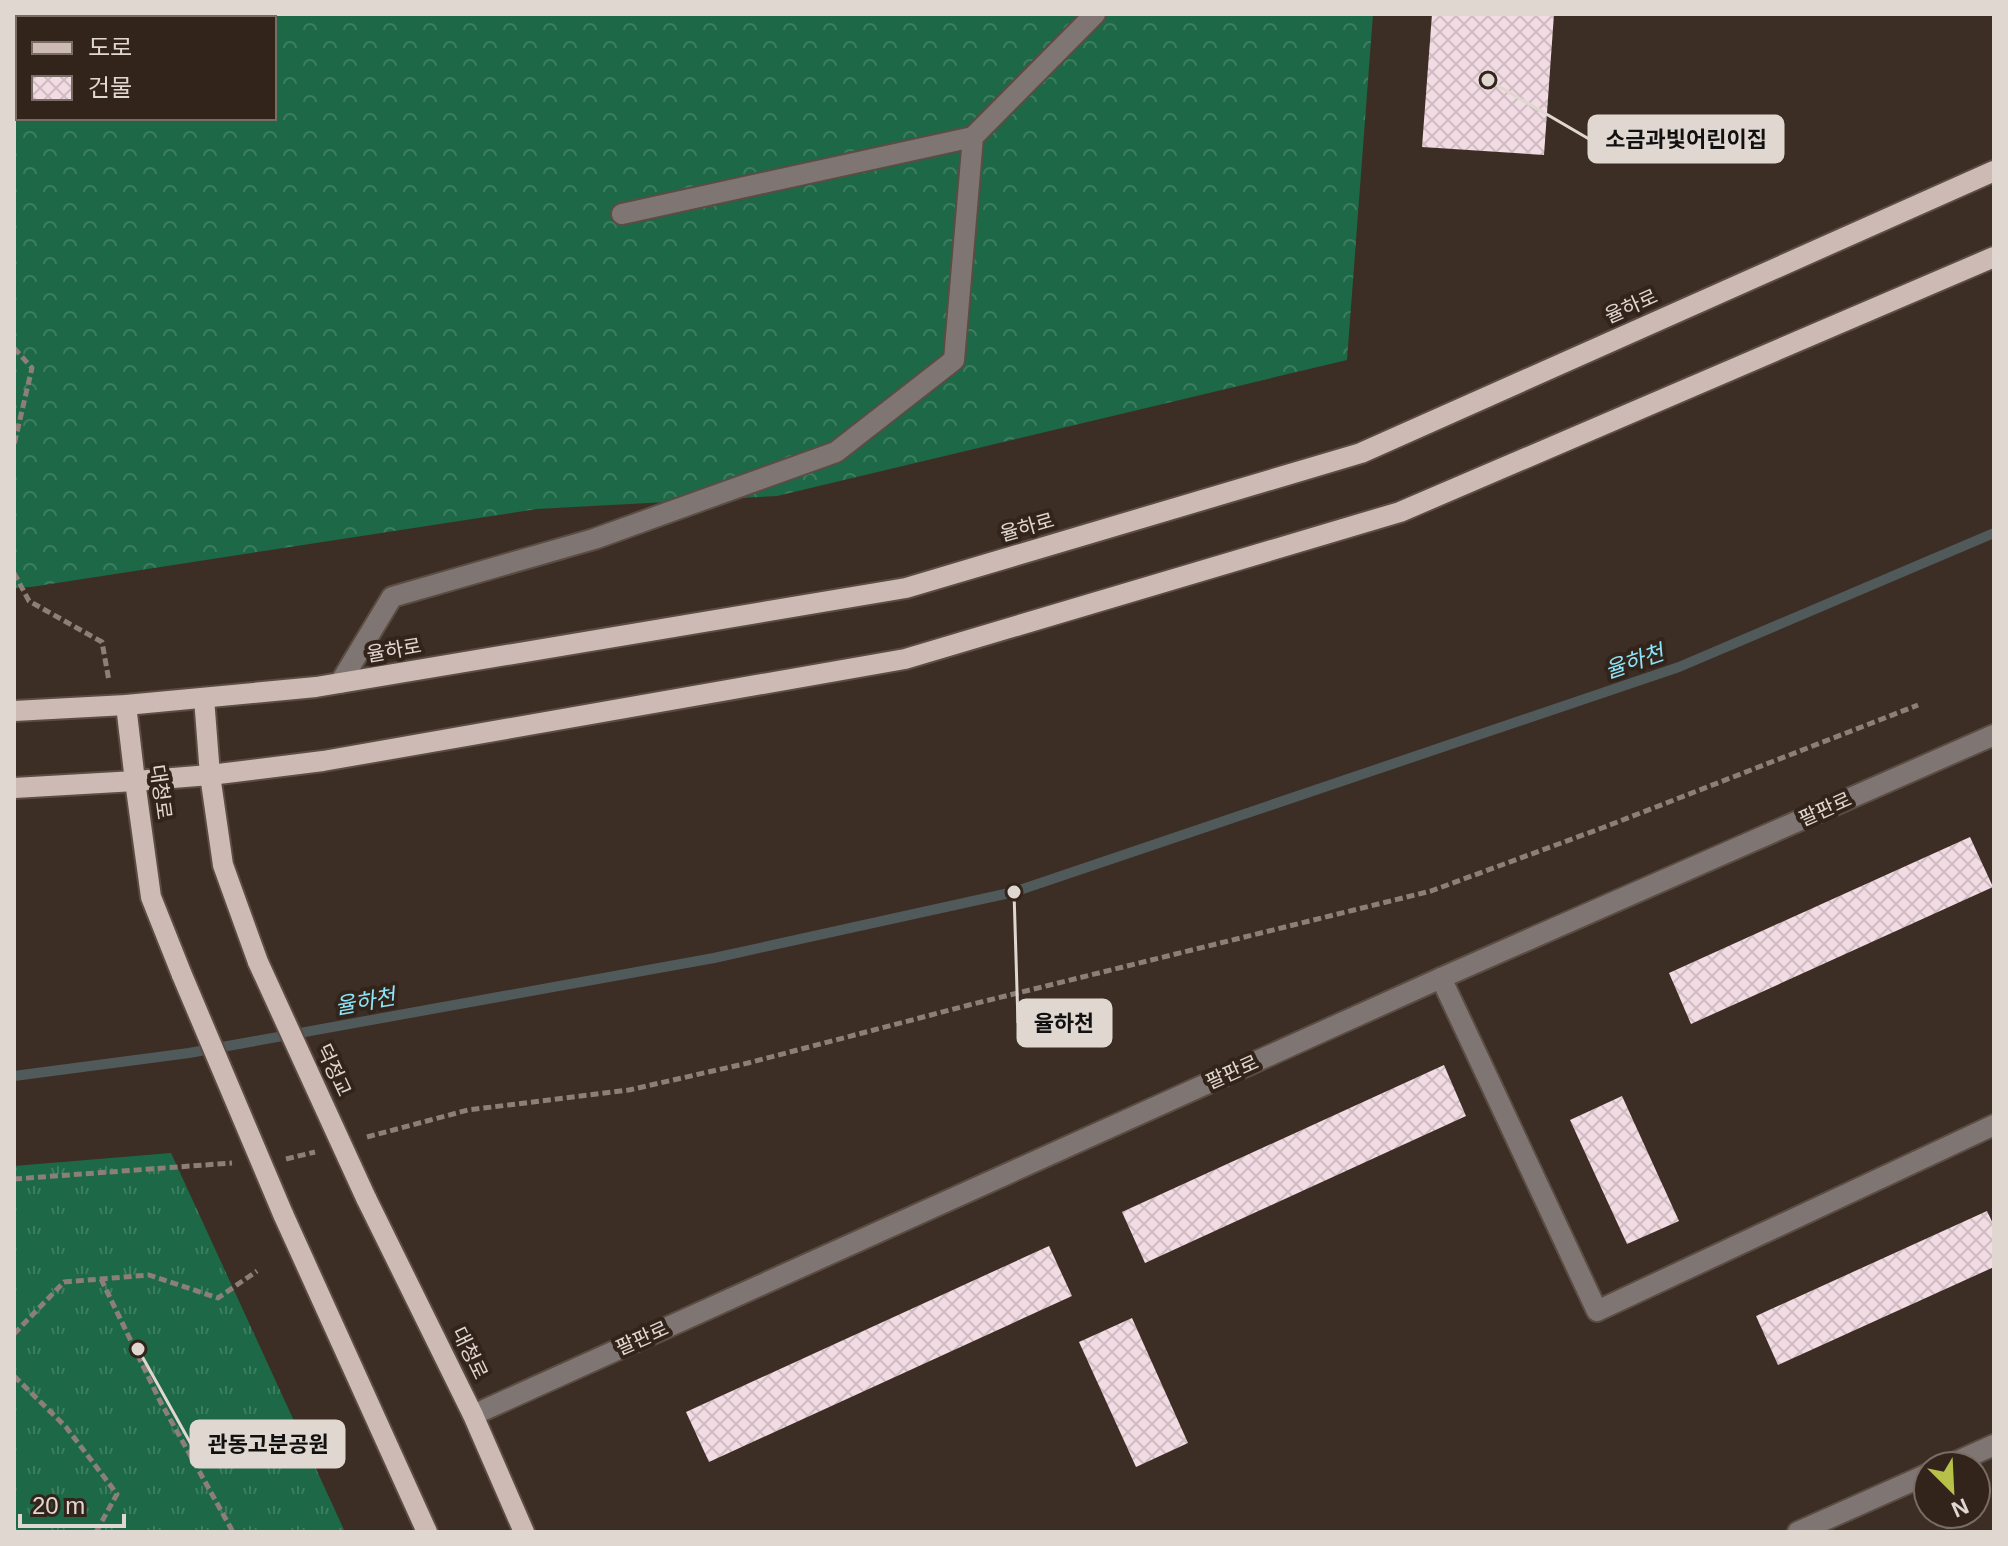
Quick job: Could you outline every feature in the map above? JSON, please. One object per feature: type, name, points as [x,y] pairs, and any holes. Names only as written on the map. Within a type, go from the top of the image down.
[{"type":"main road","name":"율하로","points":[[14,711],[120,705],[316,687],[906,588],[1361,453],[1994,171]]},
{"type":"main road","points":[[14,788],[210,775],[323,761],[905,659],[1400,512],[1994,257]]},
{"type":"main road","points":[[204,698],[210,775]]},
{"type":"main road","name":"대청로","points":[[120,705],[135,781],[151,897],[283,1214],[427,1532]]},
{"type":"main road","name":"덕정교","points":[[210,775],[223,865],[258,962],[366,1198]]},
{"type":"main road","name":"대청로","points":[[366,1198],[473,1415],[524,1532]]},
{"type":"street","points":[[622,214],[973,137],[1095,14]]},
{"type":"street","points":[[340,683],[392,597],[594,539],[836,452],[954,360],[973,137]]},
{"type":"street","name":"팔판로","points":[[473,1415],[1441,978],[1994,735]]},
{"type":"street","points":[[1441,978],[1597,1311],[1994,1125]]},
{"type":"street","points":[[1798,1532],[1912,1481]]},
{"type":"path","points":[[14,348],[32,368],[14,445]]},
{"type":"path","points":[[14,573],[29,601],[102,642],[120,705]]},
{"type":"path","points":[[364,1138],[468,1110],[629,1090],[703,1073],[1431,891],[1918,705]]},
{"type":"path","points":[[273,1160],[319,1151]]},
{"type":"path","points":[[14,1179],[242,1162]]},
{"type":"path","points":[[14,1334],[64,1282],[149,1275],[218,1298],[257,1271]]},
{"type":"path","points":[[101,1279],[160,1401],[233,1532]]},
{"type":"path","points":[[14,1376],[66,1427],[117,1494],[96,1532]]},
{"type":"green space","points":[[14,14],[1373,14],[1347,360],[777,496],[537,509],[14,588]]},
{"type":"green space","points":[[171,1153],[345,1532],[14,1532],[14,1166]]},
{"type":"building","points":[[1432,14],[1554,14],[1544,155],[1422,147]]},
{"type":"building","points":[[1970,837],[1993,887],[1691,1024],[1669,973]]},
{"type":"building","points":[[1444,1065],[1466,1116],[1145,1263],[1122,1212]]},
{"type":"building","points":[[1622,1096],[1679,1221],[1627,1244],[1570,1120]]},
{"type":"building","points":[[1987,1211],[1994,1226],[1994,1267],[1778,1365],[1756,1316]]},
{"type":"building","points":[[1049,1246],[1072,1296],[709,1462],[686,1412]]},
{"type":"building","points":[[1132,1318],[1188,1443],[1136,1467],[1079,1342]]},
{"type":"waterway","name":"율하천","points":[[14,1076],[189,1053],[714,958],[1014,892],[1679,667],[1994,533]]},
{"type":"place","name":"소금과빛어린이집","points":[[1488,80]]},
{"type":"place","name":"율하천","points":[[1014,892]]},
{"type":"place","name":"관동고분공원","points":[[138,1349]]}]
